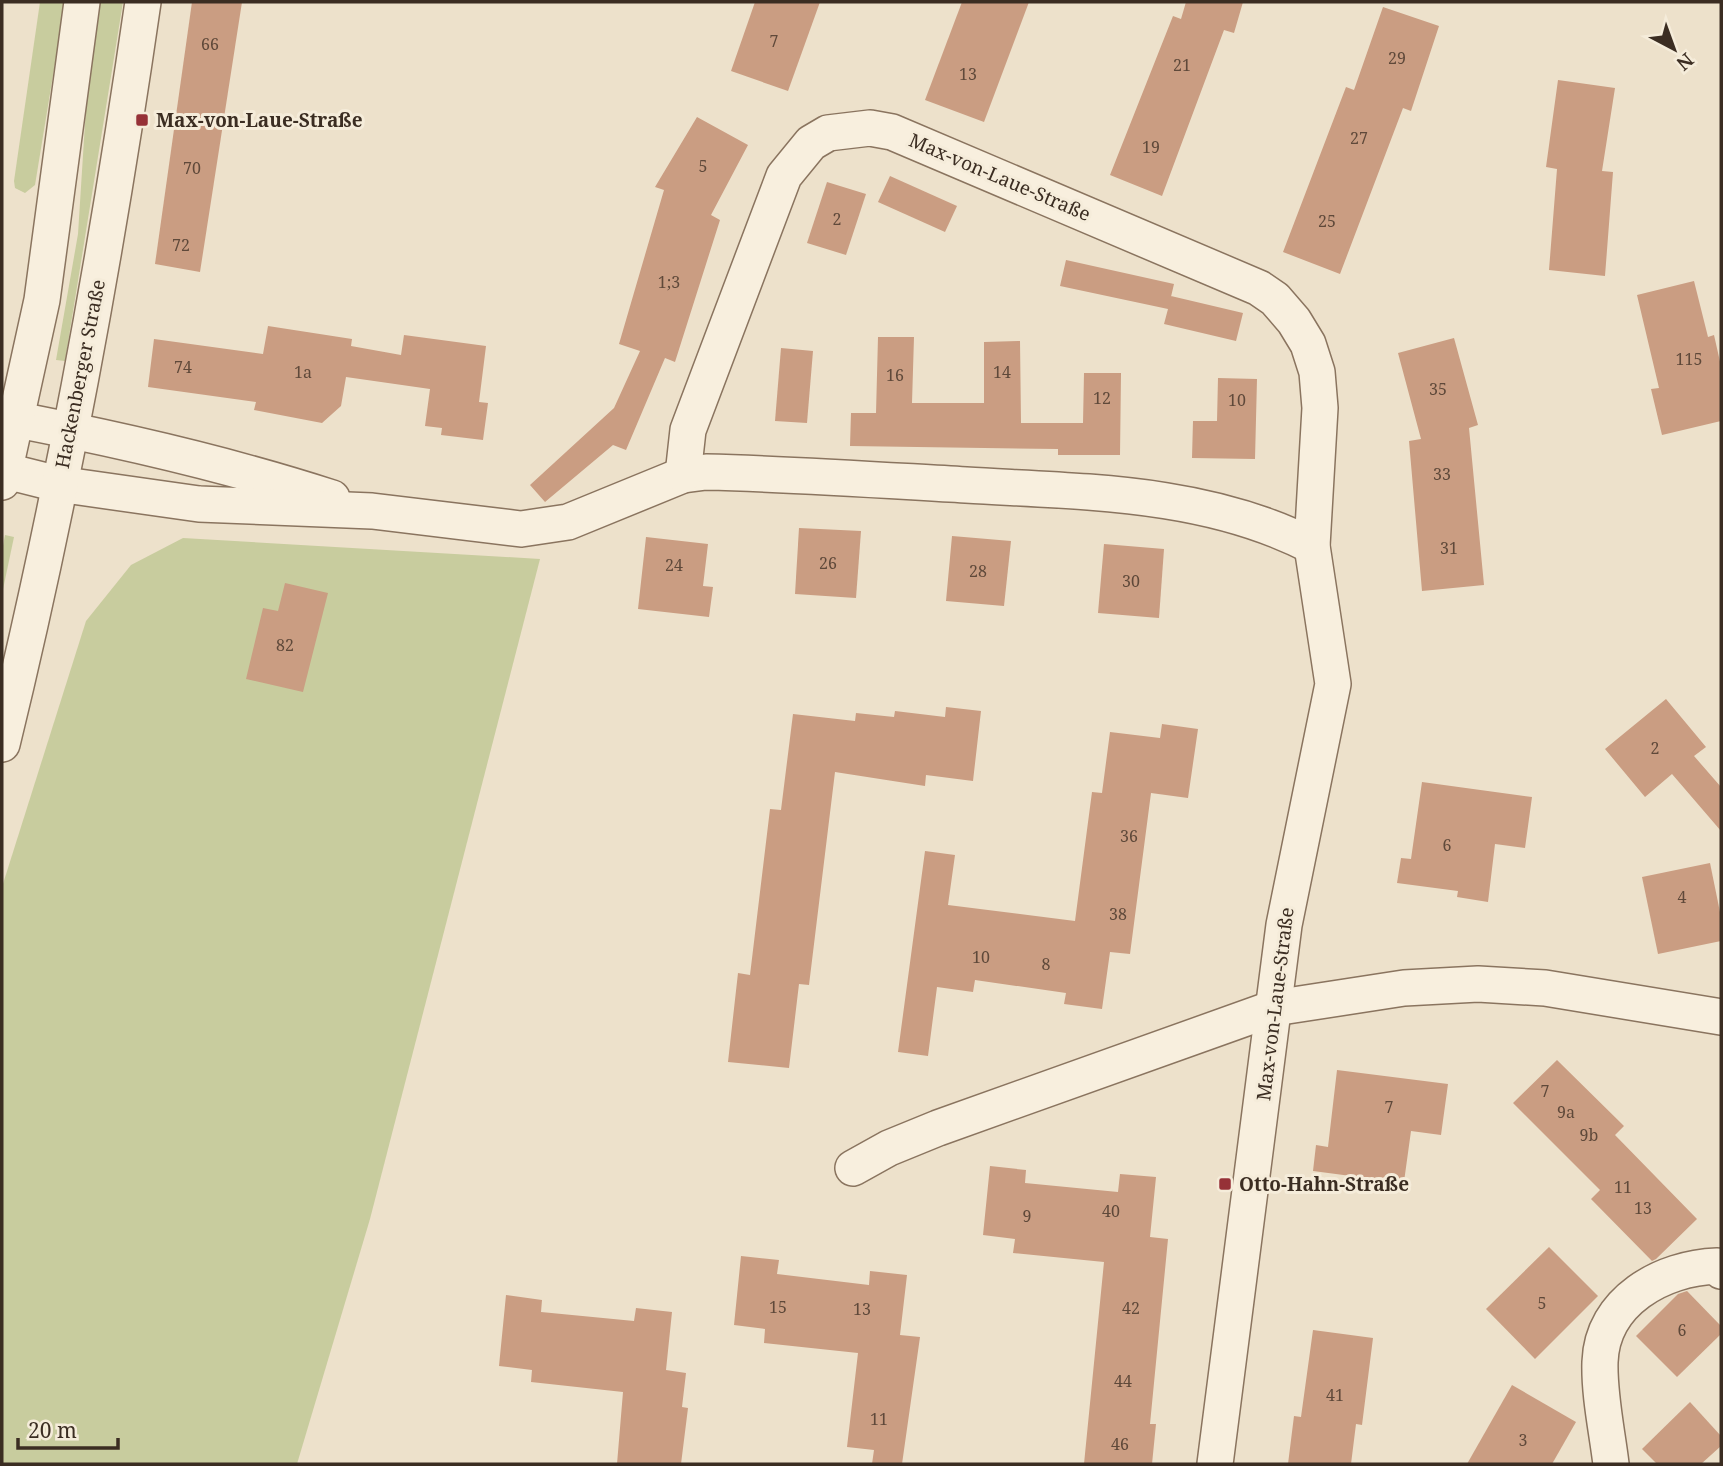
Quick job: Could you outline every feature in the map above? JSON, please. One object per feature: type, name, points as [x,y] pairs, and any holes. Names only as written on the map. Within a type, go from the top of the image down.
[{"type":"street","points":[[82,2],[43,300],[9,419],[3,475],[199,504],[372,511],[489,527],[551,527],[683,475],[706,472],[761,473],[1117,495],[1238,515],[1279,529],[1312,546]]},
{"type":"street","name":"Hackenberger Straße","points":[[2,744],[70,428],[115,196],[143,2]]},
{"type":"street","name":"Max-von-Laue-Straße","points":[[683,475],[688,430],[784,176],[811,143],[828,133],[870,128],[892,132],[1259,288],[1275,299],[1308,344],[1317,372],[1320,408],[1312,546],[1333,684],[1286,913],[1214,1464]]},
{"type":"street","points":[[9,419],[70,428],[246,470],[372,511]]},
{"type":"street","points":[[853,1168],[888,1148],[938,1128],[1274,1007],[1404,988],[1478,984],[1545,988],[1721,1017]]},
{"type":"street","points":[[1611,1464],[1600,1361],[1606,1332],[1617,1312],[1643,1287],[1677,1271],[1690,1267],[1717,1266],[1721,1271]]},
{"type":"green space","points":[[40,2],[65,2],[35,185],[25,193],[15,188],[14,181]]},
{"type":"green space","points":[[98,2],[123,2],[65,361],[56,360],[78,234],[87,92]]},
{"type":"green space","points":[[5,535],[14,537],[2,594],[2,551]]},
{"type":"green space","points":[[183,538],[540,559],[370,1219],[297,1464],[2,1464],[2,887],[86,621],[131,565]]},
{"type":"building","points":[[192,2],[242,2],[200,272],[155,264]]},
{"type":"building","points":[[755,2],[820,2],[788,91],[731,71]]},
{"type":"building","points":[[962,2],[1029,2],[984,122],[925,100]]},
{"type":"building","points":[[1186,2],[1243,2],[1234,33],[1224,30],[1162,196],[1110,175],[1173,16],[1181,19]]},
{"type":"building","points":[[1383,7],[1439,26],[1411,111],[1403,108],[1340,274],[1283,252],[1346,87],[1354,90]]},
{"type":"building","points":[[1558,80],[1615,88],[1602,171],[1613,172],[1605,276],[1549,270],[1557,169],[1546,167]]},
{"type":"building","points":[[697,117],[748,145],[711,215],[720,220],[675,362],[665,358],[626,450],[613,445],[545,502],[530,485],[614,408],[640,351],[619,344],[664,190],[655,187]]},
{"type":"building","points":[[890,176],[957,206],[945,232],[878,202]]},
{"type":"building","points":[[827,182],[866,194],[846,255],[807,243]]},
{"type":"building","points":[[1066,260],[1174,284],[1171,296],[1243,313],[1236,341],[1164,324],[1168,309],[1060,286]]},
{"type":"building","points":[[1694,281],[1708,337],[1714,335],[1721,366],[1721,421],[1662,435],[1651,389],[1659,388],[1637,295]]},
{"type":"building","points":[[268,326],[352,339],[351,346],[401,355],[404,335],[486,346],[479,402],[488,403],[483,440],[441,435],[442,428],[425,426],[430,389],[346,377],[341,406],[322,423],[254,410],[256,402],[148,387],[154,339],[263,354]]},
{"type":"building","points":[[878,337],[914,337],[912,403],[984,403],[984,342],[1020,341],[1021,423],[1083,423],[1084,373],[1121,373],[1120,455],[1058,455],[1058,449],[850,446],[851,413],[876,413]]},
{"type":"building","points":[[1454,338],[1478,425],[1469,428],[1484,585],[1422,591],[1409,441],[1421,439],[1398,353]]},
{"type":"building","points":[[781,348],[813,351],[807,423],[775,421]]},
{"type":"building","points":[[1218,378],[1257,379],[1255,459],[1192,458],[1193,421],[1217,421]]},
{"type":"building","points":[[799,528],[861,531],[856,598],[795,594]]},
{"type":"building","points":[[952,536],[1011,541],[1004,606],[946,601]]},
{"type":"building","points":[[646,537],[708,544],[703,586],[713,587],[709,617],[638,609]]},
{"type":"building","points":[[1104,544],[1164,549],[1159,618],[1098,613]]},
{"type":"building","points":[[285,583],[328,593],[303,692],[246,679],[263,608],[278,611]]},
{"type":"building","points":[[1666,699],[1706,747],[1694,756],[1721,787],[1721,831],[1672,774],[1645,797],[1605,749]]},
{"type":"building","points":[[946,707],[981,711],[973,781],[926,775],[925,786],[835,772],[809,985],[799,984],[789,1068],[728,1062],[738,973],[750,975],[770,809],[781,810],[793,714],[855,721],[856,713],[894,717],[895,711],[945,717]]},
{"type":"building","points":[[1162,724],[1198,729],[1188,798],[1151,793],[1130,954],[1110,952],[1102,1009],[1064,1004],[1066,993],[975,980],[973,992],[937,987],[928,1056],[898,1052],[925,851],[955,855],[948,905],[1075,921],[1092,792],[1102,793],[1110,732],[1160,738]]},
{"type":"building","points":[[1422,782],[1532,797],[1525,848],[1495,844],[1488,902],[1457,897],[1458,891],[1397,883],[1401,858],[1411,859]]},
{"type":"building","points":[[1710,863],[1721,917],[1721,941],[1658,954],[1642,877]]},
{"type":"building","points":[[1557,1060],[1624,1126],[1615,1135],[1697,1219],[1652,1261],[1591,1199],[1600,1190],[1513,1103]]},
{"type":"building","points":[[1337,1070],[1448,1084],[1441,1135],[1411,1131],[1403,1189],[1373,1185],[1374,1179],[1313,1171],[1316,1145],[1328,1147]]},
{"type":"building","points":[[990,1166],[1026,1170],[1025,1183],[1118,1192],[1120,1174],[1156,1177],[1150,1237],[1168,1239],[1150,1424],[1156,1424],[1152,1464],[1084,1464],[1104,1262],[1013,1253],[1015,1239],[983,1235]]},
{"type":"building","points":[[1549,1247],[1598,1296],[1535,1359],[1486,1309]]},
{"type":"building","points":[[741,1256],[779,1260],[777,1274],[869,1285],[870,1271],[907,1275],[900,1335],[920,1337],[902,1464],[872,1464],[874,1450],[847,1447],[858,1353],[764,1343],[765,1329],[734,1325]]},
{"type":"building","points":[[1687,1291],[1721,1326],[1721,1334],[1677,1377],[1636,1336],[1678,1294]]},
{"type":"building","points":[[506,1295],[542,1300],[541,1312],[634,1321],[636,1308],[672,1312],[666,1370],[686,1373],[682,1407],[688,1408],[681,1464],[617,1464],[623,1392],[531,1382],[532,1370],[499,1366]]},
{"type":"building","points":[[1313,1330],[1373,1338],[1362,1425],[1356,1424],[1351,1464],[1288,1464],[1294,1416],[1301,1417]]},
{"type":"building","points":[[1512,1385],[1576,1422],[1552,1464],[1467,1464]]},
{"type":"building","points":[[1690,1402],[1721,1436],[1721,1446],[1701,1464],[1657,1464],[1642,1449]]},
{"type":"place","name":"Max-von-Laue-Straße","points":[[142,120]]},
{"type":"place","name":"Otto-Hahn-Straße","points":[[1225,1184]]}]
